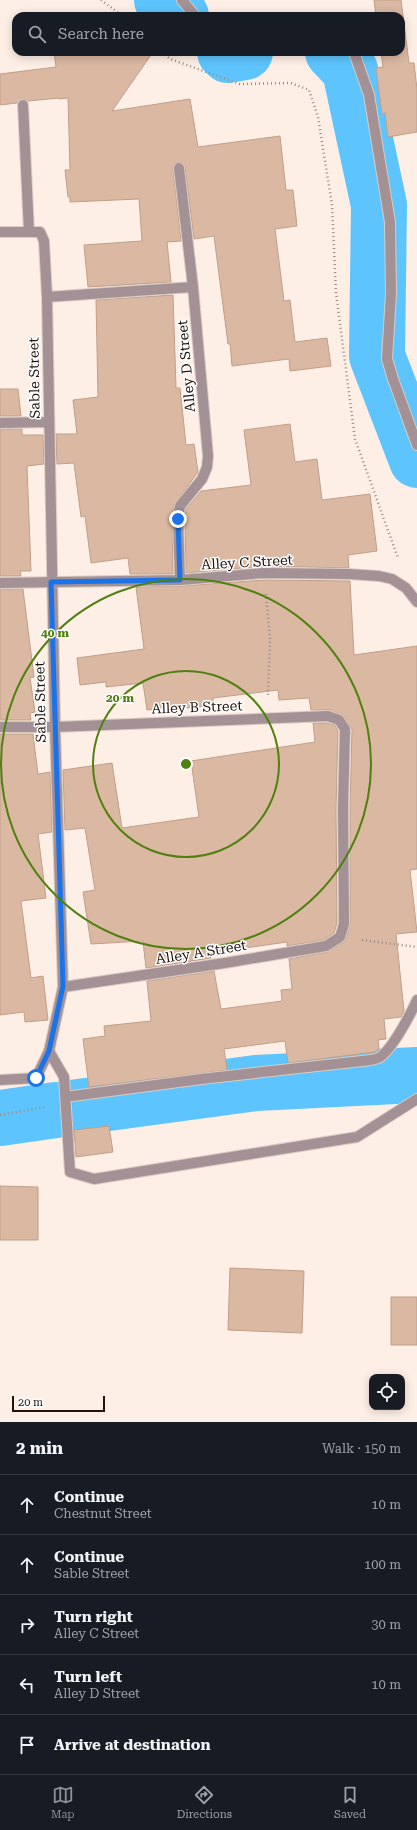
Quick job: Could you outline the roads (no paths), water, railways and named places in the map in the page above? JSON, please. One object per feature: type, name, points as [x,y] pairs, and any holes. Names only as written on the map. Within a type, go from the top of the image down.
[{"type":"street","points":[[182,0],[192,12]]},
{"type":"street","points":[[355,56],[369,95],[390,222],[391,294],[387,359],[417,445]]},
{"type":"street","points":[[0,232],[29,232],[23,105]]},
{"type":"street","name":"Alley D Street","points":[[179,168],[193,287],[208,456],[207,467],[202,479],[180,506],[178,519],[180,580]]},
{"type":"street","name":"Sable Street","points":[[0,1080],[36,1078],[49,1051],[63,986],[51,582],[47,297],[44,241],[40,232],[29,232]]},
{"type":"street","points":[[47,297],[193,287]]},
{"type":"street","points":[[0,423],[49,422]]},
{"type":"street","name":"Alley C Street","points":[[0,583],[180,580],[264,573],[348,574],[379,576],[392,579],[406,588],[417,602]]},
{"type":"street","name":"Alley B Street","points":[[0,727],[55,727],[328,716],[339,720],[345,729],[343,808],[344,924],[340,938]]},
{"type":"street","name":"Alley A Street","points":[[63,986],[225,963],[326,946],[340,938]]},
{"type":"street","points":[[65,1097],[200,1079],[371,1060],[380,1057],[389,1047],[405,1024],[417,1000]]},
{"type":"street","points":[[49,1051],[64,1078],[70,1172],[94,1179],[357,1137],[417,1099]]},
{"type":"waterway","points":[[162,0],[176,12]]},
{"type":"waterway","points":[[337,56],[350,70],[379,205],[377,356],[417,460]]},
{"type":"waterway","points":[[71,1108],[256,1083],[417,1075]]},
{"type":"waterway","points":[[0,1118],[56,1110]]}]
